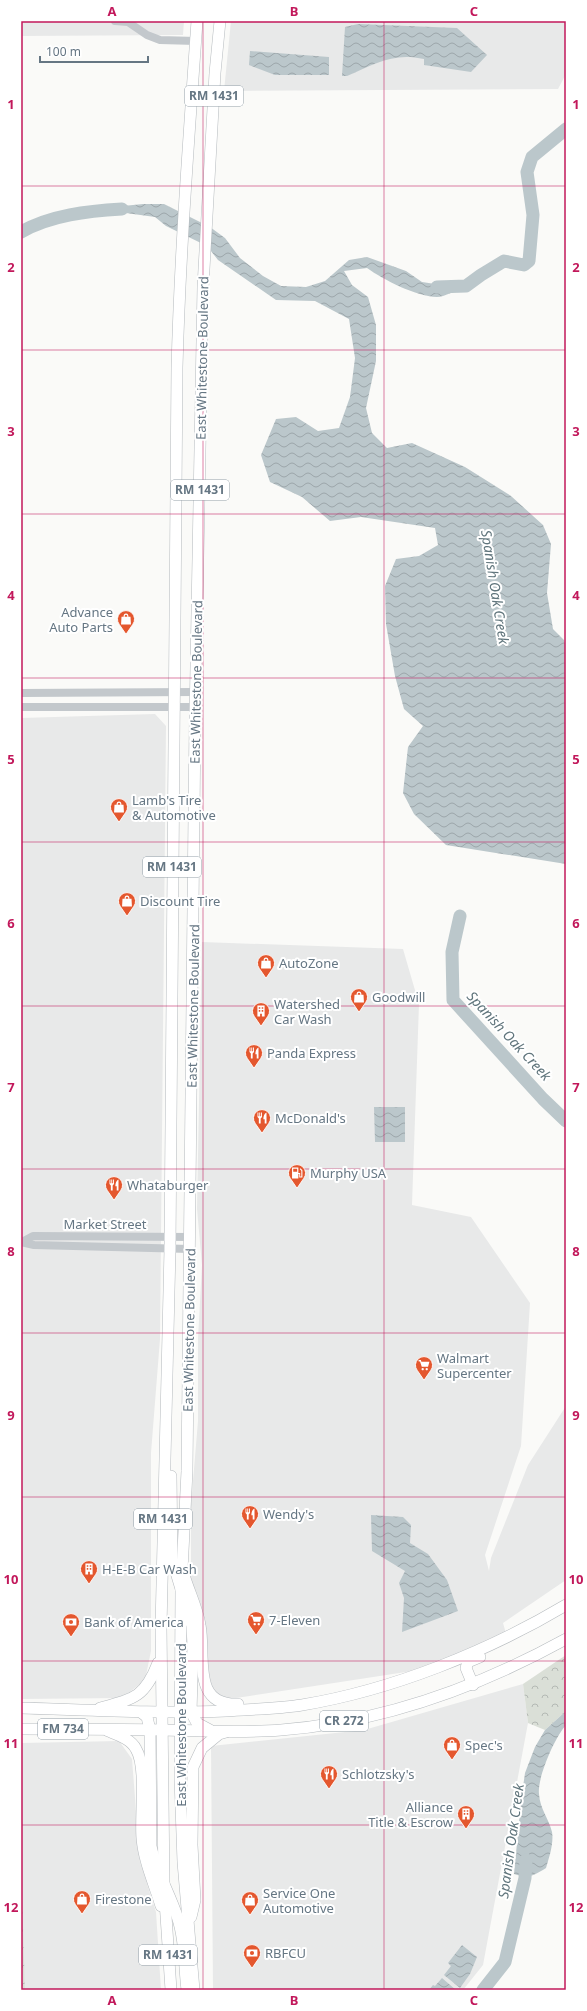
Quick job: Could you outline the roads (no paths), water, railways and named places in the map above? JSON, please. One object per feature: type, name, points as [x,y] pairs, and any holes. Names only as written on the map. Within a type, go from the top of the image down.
[{"type":"main road","name":"East Whitestone Boulevard","points":[[171,1990],[165,1920],[161,1657],[170,1248],[173,693],[177,368],[180,270],[197,21]]},
{"type":"main road","name":"East Whitestone Boulevard","points":[[181,1591],[187,1464],[195,692],[203,287],[209,171],[220,21]]},
{"type":"main road","name":"East Whitestone Boulevard","points":[[167,1380],[172,1396],[172,1559],[192,1626],[193,1646],[186,1712],[180,1730],[183,1862],[194,1990]]},
{"type":"main road","points":[[182,1570],[199,1620],[204,1684],[210,1695],[219,1702],[227,1704],[254,1703],[270,1709]]},
{"type":"main road","name":"CR 272","points":[[186,1712],[270,1709],[302,1705],[390,1683],[479,1650],[566,1605]]},
{"type":"main road","points":[[473,1685],[466,1668],[468,1662],[502,1647],[566,1613]]},
{"type":"main road","points":[[528,1660],[543,1647],[566,1633]]},
{"type":"main road","name":"CR 272","points":[[180,1730],[282,1730],[346,1721],[398,1710],[436,1699],[502,1673],[566,1639]]},
{"type":"main road","points":[[88,1711],[126,1701],[136,1696],[150,1684],[161,1657]]},
{"type":"main road","name":"FM 734","points":[[21,1708],[142,1713],[186,1712]]},
{"type":"main road","points":[[186,1712],[197,1723],[213,1731]]},
{"type":"main road","points":[[142,1713],[147,1717],[150,1730],[151,1846],[154,1860],[178,1918],[187,1990]]},
{"type":"main road","points":[[104,1729],[131,1743],[136,1749],[141,1764],[142,1838],[144,1853],[165,1920]]},
{"type":"main road","name":"FM 734","points":[[21,1730],[180,1730]]},
{"type":"main road","points":[[189,1925],[195,1900],[192,1845],[193,1768],[202,1748],[219,1734],[228,1731]]},
{"type":"street","points":[[115,21],[128,22],[146,35],[160,40],[196,41]]},
{"type":"street","points":[[21,693],[195,692]]},
{"type":"street","points":[[21,707],[195,706]]},
{"type":"street","name":"Market Street","points":[[21,1242],[33,1236],[190,1237]]},
{"type":"street","name":"Market Street","points":[[21,1242],[34,1245],[190,1249]]},
{"type":"water","points":[[358,24],[457,28],[487,55],[471,72],[424,65],[424,59],[403,57],[384,60],[347,76],[342,76],[345,27]]},
{"type":"water","points":[[250,51],[329,57],[329,75],[275,75],[249,65]]},
{"type":"water","points":[[143,204],[164,204],[210,227],[225,238],[240,258],[263,276],[281,286],[306,287],[325,281],[349,260],[367,257],[406,271],[422,282],[455,287],[466,286],[440,297],[428,296],[400,287],[367,268],[344,271],[352,285],[368,297],[376,325],[376,361],[366,408],[372,433],[387,448],[412,443],[465,467],[511,496],[543,525],[551,544],[547,593],[553,629],[564,640],[566,648],[566,864],[446,845],[414,814],[403,793],[408,747],[423,726],[404,709],[395,676],[386,624],[385,586],[396,559],[419,556],[438,545],[435,528],[361,517],[330,521],[302,497],[270,482],[261,455],[276,419],[296,417],[318,431],[339,428],[350,397],[355,358],[349,319],[315,301],[276,300],[218,260],[207,246],[166,226],[155,217],[104,210],[113,207]]},
{"type":"water","points":[[374,1107],[405,1107],[405,1142],[375,1142]]},
{"type":"water","points":[[371,1515],[403,1517],[411,1525],[410,1543],[428,1554],[447,1580],[458,1611],[402,1632],[404,1598],[399,1583],[405,1571],[372,1551]]},
{"type":"water","points":[[566,1711],[566,1725],[552,1748],[544,1768],[539,1787],[541,1804],[552,1832],[552,1846],[546,1868],[530,1876],[519,1876],[514,1874],[525,1773],[535,1747],[545,1730]]},
{"type":"water","points":[[462,1945],[477,1957],[470,1974],[460,1988],[444,1975],[451,1966],[448,1963]]},
{"type":"water","points":[[442,1978],[456,1990],[429,1990]]},
{"type":"waterway","points":[[437,287],[466,286],[504,261],[524,265],[529,261],[533,215],[527,172],[532,157],[566,129]]},
{"type":"waterway","name":"Spanish Oak Creek","points":[[21,232],[33,226],[70,215],[122,209]]},
{"type":"waterway","name":"Spanish Oak Creek","points":[[460,916],[452,952],[453,1000],[543,1099],[566,1121]]},
{"type":"waterway","name":"Spanish Oak Creek","points":[[483,1990],[505,1962],[525,1878],[526,1860]]},
{"type":"place","name":"Advance Auto Parts","points":[[126,634]]},
{"type":"place","name":"Lamb's Tire & Automotive","points":[[119,822]]},
{"type":"place","name":"Discount Tire","points":[[127,916]]},
{"type":"place","name":"AutoZone","points":[[266,978]]},
{"type":"place","name":"Goodwill","points":[[359,1012]]},
{"type":"place","name":"Watershed Car Wash","points":[[261,1026]]},
{"type":"place","name":"Panda Express","points":[[254,1068]]},
{"type":"place","name":"McDonald's","points":[[262,1133]]},
{"type":"place","name":"Murphy USA","points":[[297,1188]]},
{"type":"place","name":"Whataburger","points":[[114,1200]]},
{"type":"place","name":"Walmart Supercenter","points":[[424,1380]]},
{"type":"place","name":"Wendy's","points":[[250,1529]]},
{"type":"place","name":"H-E-B Car Wash","points":[[89,1584]]},
{"type":"place","name":"7-Eleven","points":[[256,1635]]},
{"type":"place","name":"Bank of America","points":[[71,1637]]},
{"type":"place","name":"Spec's","points":[[452,1760]]},
{"type":"place","name":"Schlotzsky's","points":[[329,1789]]},
{"type":"place","name":"Alliance Title & Escrow","points":[[466,1829]]},
{"type":"place","name":"Firestone","points":[[82,1914]]},
{"type":"place","name":"Service One Automotive","points":[[250,1915]]},
{"type":"place","name":"RBFCU","points":[[252,1968]]}]
